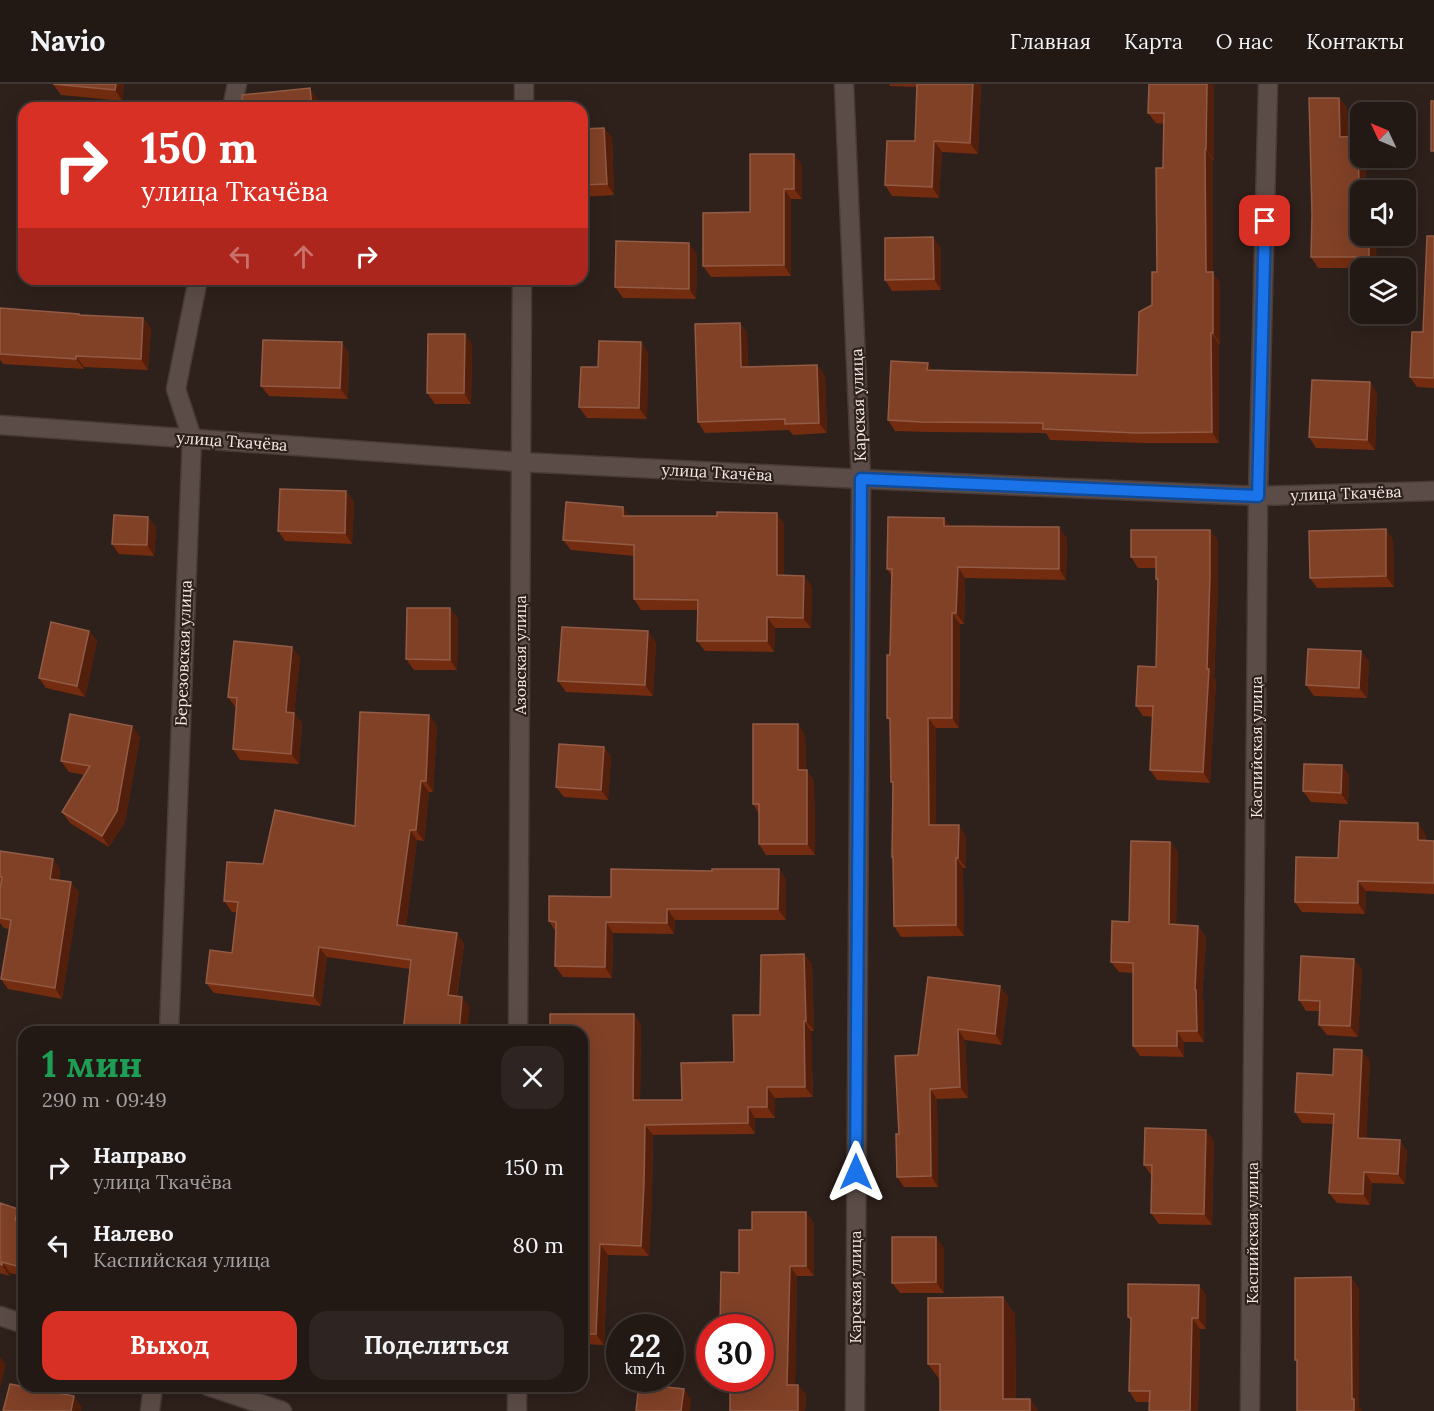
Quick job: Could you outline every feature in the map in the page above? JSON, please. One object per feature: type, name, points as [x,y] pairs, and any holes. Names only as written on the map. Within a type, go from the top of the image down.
[{"type":"street","points":[[233,102],[237,84]]},
{"type":"street","points":[[524,84],[524,102]]},
{"type":"street","name":"Карская улица","points":[[844,84],[861,479],[855,1411]]},
{"type":"street","name":"Каспийская улица","points":[[1250,1411],[1258,496],[1268,84]]},
{"type":"street","name":"Березовская улица","points":[[169,1026],[192,438],[176,389],[197,285]]},
{"type":"street","name":"Азовская улица","points":[[518,1026],[522,285]]},
{"type":"street","name":"улица Ткачёва","points":[[0,425],[520,462],[861,479],[1258,496],[1434,490]]},
{"type":"street","points":[[0,1316],[18,1322]]},
{"type":"street","points":[[150,1411],[152,1392]]},
{"type":"street","points":[[226,1392],[282,1411]]},
{"type":"street","points":[[517,1392],[517,1411]]},
{"type":"building","points":[[53,84],[116,84],[115,90]]},
{"type":"building","points":[[917,84],[973,84],[970,143],[934,141],[932,187],[885,185],[887,141],[915,141]]},
{"type":"building","points":[[1149,84],[1207,84],[1206,272],[1213,272],[1212,432],[1137,433],[1043,429],[1043,423],[888,420],[891,361],[928,363],[927,370],[1137,375],[1139,312],[1152,305],[1152,272],[1157,272],[1156,168],[1163,168],[1164,113],[1148,113]]},
{"type":"building","points":[[310,88],[311,102],[243,102],[242,95]]},
{"type":"building","points":[[1309,98],[1339,98],[1340,137],[1350,136],[1350,168],[1359,168],[1359,180],[1350,180],[1350,246],[1369,246],[1369,257],[1311,257]]},
{"type":"building","points":[[1431,101],[1434,101],[1434,151],[1431,151]]},
{"type":"building","points":[[604,128],[607,184],[588,185],[588,129]]},
{"type":"building","points":[[750,154],[794,154],[794,189],[784,189],[784,265],[703,266],[703,213],[750,212]]},
{"type":"building","points":[[1427,236],[1434,236],[1434,378],[1410,377],[1412,332],[1423,332]]},
{"type":"building","points":[[933,237],[934,279],[885,280],[885,238]]},
{"type":"building","points":[[616,241],[689,243],[689,289],[615,287]]},
{"type":"building","points":[[0,308],[143,318],[141,359],[76,356],[76,359],[0,354]]},
{"type":"building","points":[[740,323],[741,367],[817,365],[819,423],[785,424],[785,419],[698,422],[695,324]]},
{"type":"building","points":[[428,334],[465,334],[464,393],[427,393]]},
{"type":"building","points":[[263,340],[342,342],[340,388],[261,386]]},
{"type":"building","points":[[599,341],[641,342],[639,408],[579,407],[581,367],[598,367]]},
{"type":"building","points":[[1312,380],[1370,382],[1367,440],[1309,437]]},
{"type":"building","points":[[280,489],[346,491],[345,533],[278,531]]},
{"type":"building","points":[[566,502],[623,507],[623,516],[717,516],[717,512],[777,513],[777,575],[804,576],[803,618],[767,617],[767,641],[697,641],[698,600],[634,599],[634,545],[563,540]]},
{"type":"building","points":[[114,515],[148,517],[147,545],[112,544]]},
{"type":"building","points":[[888,517],[944,518],[944,526],[1059,527],[1059,569],[958,567],[956,613],[952,613],[952,718],[928,718],[929,825],[959,825],[958,858],[956,858],[956,925],[894,926],[893,782],[891,782],[890,718],[887,718],[887,655],[890,655],[892,569],[887,569]]},
{"type":"building","points":[[1386,529],[1386,576],[1310,578],[1309,531]]},
{"type":"building","points":[[1131,530],[1210,530],[1207,669],[1209,669],[1203,772],[1150,770],[1153,706],[1136,706],[1138,666],[1156,667],[1158,579],[1156,579],[1156,557],[1131,557]]},
{"type":"building","points":[[407,608],[450,608],[450,660],[406,659]]},
{"type":"building","points":[[51,622],[89,631],[77,686],[39,678]]},
{"type":"building","points":[[562,627],[648,631],[645,685],[558,681]]},
{"type":"building","points":[[234,641],[292,647],[286,712],[294,713],[291,754],[233,749],[237,698],[228,697]]},
{"type":"building","points":[[1308,649],[1361,651],[1359,688],[1306,685]]},
{"type":"building","points":[[360,712],[429,715],[426,781],[421,781],[416,830],[410,830],[397,925],[457,933],[448,995],[462,997],[460,1026],[404,1026],[411,960],[319,947],[313,996],[206,983],[210,950],[232,953],[238,902],[224,901],[227,862],[263,864],[275,810],[355,826]]},
{"type":"building","points":[[70,714],[132,726],[117,811],[102,836],[62,812],[90,766],[61,761]]},
{"type":"building","points":[[753,724],[798,724],[798,770],[807,770],[807,844],[759,844],[759,804],[753,804]]},
{"type":"building","points":[[559,744],[604,747],[601,790],[556,787]]},
{"type":"building","points":[[1304,764],[1342,765],[1341,793],[1303,791]]},
{"type":"building","points":[[1340,821],[1418,823],[1418,840],[1434,841],[1434,883],[1358,881],[1358,903],[1295,902],[1296,857],[1338,858]]},
{"type":"building","points":[[1131,841],[1170,842],[1169,924],[1198,926],[1195,990],[1197,1031],[1177,1031],[1177,1046],[1133,1046],[1133,963],[1111,962],[1112,921],[1129,922]]},
{"type":"building","points":[[0,851],[53,859],[50,879],[71,882],[55,988],[1,979],[11,920],[0,918],[2,877],[0,877]]},
{"type":"building","points":[[611,869],[712,871],[712,869],[779,869],[778,909],[667,909],[667,923],[606,922],[605,967],[555,966],[556,922],[549,921],[549,896],[611,897]]},
{"type":"building","points":[[804,954],[805,1087],[767,1087],[767,1107],[748,1107],[748,1123],[645,1125],[641,1246],[600,1244],[596,1334],[588,1334],[588,1026],[550,1026],[550,1014],[634,1014],[633,1100],[682,1100],[681,1063],[734,1062],[733,1015],[760,1015],[761,955]]},
{"type":"building","points":[[1301,956],[1354,959],[1350,1026],[1319,1025],[1320,1001],[1299,1000]]},
{"type":"building","points":[[928,977],[1000,986],[995,1034],[958,1029],[960,1087],[930,1089],[931,1176],[897,1177],[896,1134],[899,1134],[895,1056],[918,1055]]},
{"type":"building","points":[[1334,1049],[1362,1050],[1358,1138],[1400,1140],[1398,1174],[1364,1172],[1363,1194],[1329,1193],[1334,1114],[1295,1112],[1297,1073],[1333,1075]]},
{"type":"building","points":[[1145,1128],[1206,1130],[1204,1214],[1151,1213],[1152,1165],[1144,1165]]},
{"type":"building","points":[[0,1203],[18,1209],[15,1220],[18,1221],[18,1266],[2,1262],[2,1265],[0,1264]]},
{"type":"building","points":[[752,1212],[806,1212],[806,1266],[790,1266],[787,1385],[798,1385],[798,1411],[730,1411],[730,1392],[774,1392],[774,1314],[720,1314],[721,1272],[739,1273],[739,1230],[752,1230]]},
{"type":"building","points":[[892,1237],[936,1237],[936,1282],[892,1283]]},
{"type":"building","points":[[1351,1277],[1354,1411],[1297,1411],[1295,1278]]},
{"type":"building","points":[[1128,1284],[1199,1285],[1198,1318],[1192,1318],[1190,1411],[1150,1411],[1150,1391],[1129,1391],[1131,1318],[1128,1317]]},
{"type":"building","points":[[1003,1297],[1003,1399],[1030,1399],[1030,1411],[940,1411],[940,1364],[928,1364],[928,1298]]},
{"type":"building","points":[[10,1384],[18,1386],[18,1392],[53,1392],[74,1396],[71,1411],[3,1411]]},
{"type":"building","points":[[638,1392],[684,1392],[681,1411],[636,1411]]},
{"type":"route","points":[[856,1172],[861,479],[1258,496],[1265,221]]}]
